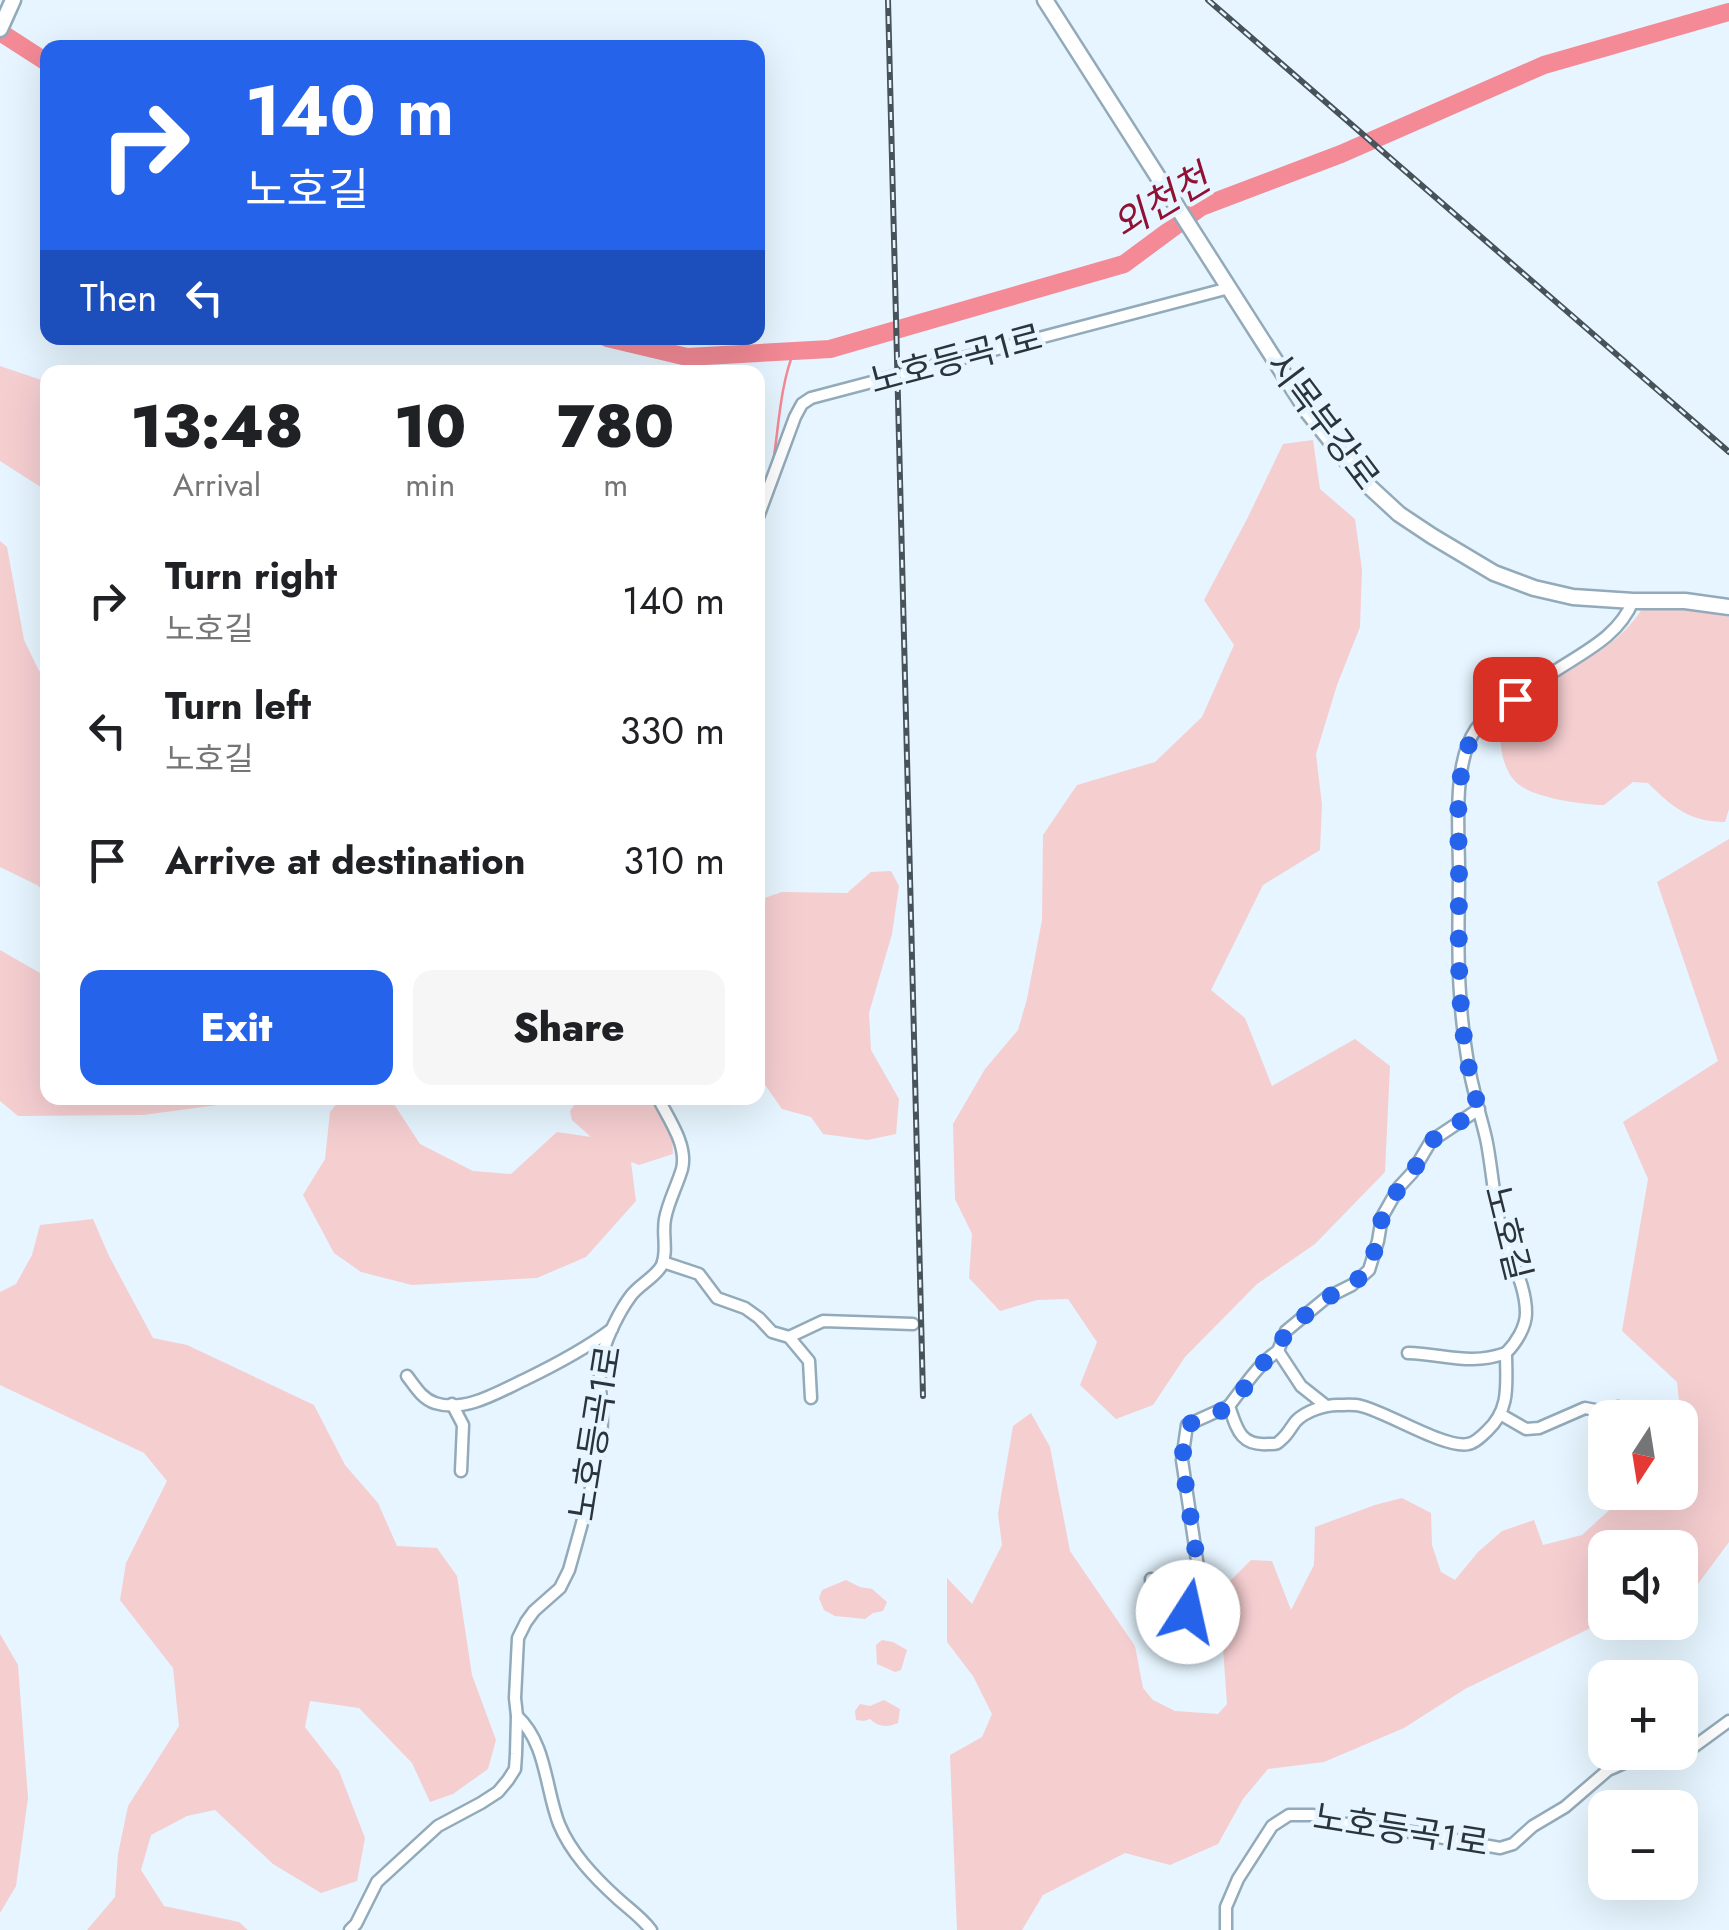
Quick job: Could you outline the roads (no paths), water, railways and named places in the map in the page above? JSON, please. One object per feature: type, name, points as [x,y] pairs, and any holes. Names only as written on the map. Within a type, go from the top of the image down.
[{"type":"main road","points":[[0,29],[12,0]]},
{"type":"main road","name":"시목부강로","points":[[1045,0],[1308,412],[1361,479],[1399,514],[1494,573],[1534,588],[1573,597],[1685,601],[1729,608]]},
{"type":"street","name":"노호등곡1로","points":[[765,498],[795,416],[811,398],[1227,285]]},
{"type":"street","name":"노호길","points":[[1500,1414],[1507,1393],[1506,1353],[1526,1320],[1526,1310],[1500,1228],[1464,1028],[1458,955],[1459,810],[1465,756],[1478,725],[1604,640],[1626,618],[1633,601]]},
{"type":"street","points":[[662,1105],[684,1155],[663,1226],[663,1262],[699,1274],[717,1298],[745,1308],[772,1332],[788,1337],[809,1361],[811,1398]]},
{"type":"street","points":[[1151,1579],[1154,1619],[1171,1639],[1180,1642],[1186,1630],[1198,1567],[1182,1460],[1187,1425],[1229,1406],[1278,1351],[1286,1331],[1368,1270],[1382,1217],[1431,1141],[1479,1109]]},
{"type":"street","name":"노호등곡1로","points":[[350,1930],[376,1882],[388,1870],[438,1826],[498,1792],[515,1769],[518,1638],[534,1611],[560,1588],[569,1570],[602,1435],[600,1368],[604,1350],[630,1296],[660,1270],[663,1262]]},
{"type":"street","points":[[788,1337],[822,1321],[913,1324]]},
{"type":"street","points":[[407,1376],[425,1398],[438,1404],[494,1396],[587,1348],[613,1328]]},
{"type":"street","points":[[1278,1351],[1301,1386],[1325,1405]]},
{"type":"street","points":[[1408,1353],[1468,1361],[1506,1353]]},
{"type":"street","points":[[452,1404],[462,1426],[461,1471]]},
{"type":"street","points":[[1229,1406],[1247,1441],[1261,1444],[1275,1444],[1297,1420],[1325,1405],[1360,1405],[1446,1441],[1466,1445],[1486,1432],[1500,1414],[1526,1429],[1539,1428],[1588,1409]]},
{"type":"street","points":[[518,1716],[538,1744],[566,1838],[596,1878],[651,1930]]},
{"type":"street","name":"노호등곡1로","points":[[1226,1930],[1226,1907],[1238,1879],[1272,1826],[1290,1815],[1302,1813],[1338,1823],[1500,1848],[1513,1844],[1533,1826],[1565,1808],[1608,1770],[1648,1753],[1675,1756],[1688,1751],[1729,1722]]},
{"type":"waterway","name":"외천천","points":[[636,345],[687,357],[830,349],[1124,264],[1201,207],[1341,154],[1544,65],[1729,12]]},
{"type":"waterway","name":"외천천","points":[[0,32],[40,58]]},
{"type":"waterway","points":[[773,463],[783,392],[794,351]]},
{"type":"waterway","points":[[765,483],[768,475]]},
{"type":"railway","points":[[888,0],[923,1396]]},
{"type":"railway","points":[[1208,0],[1729,452]]}]
